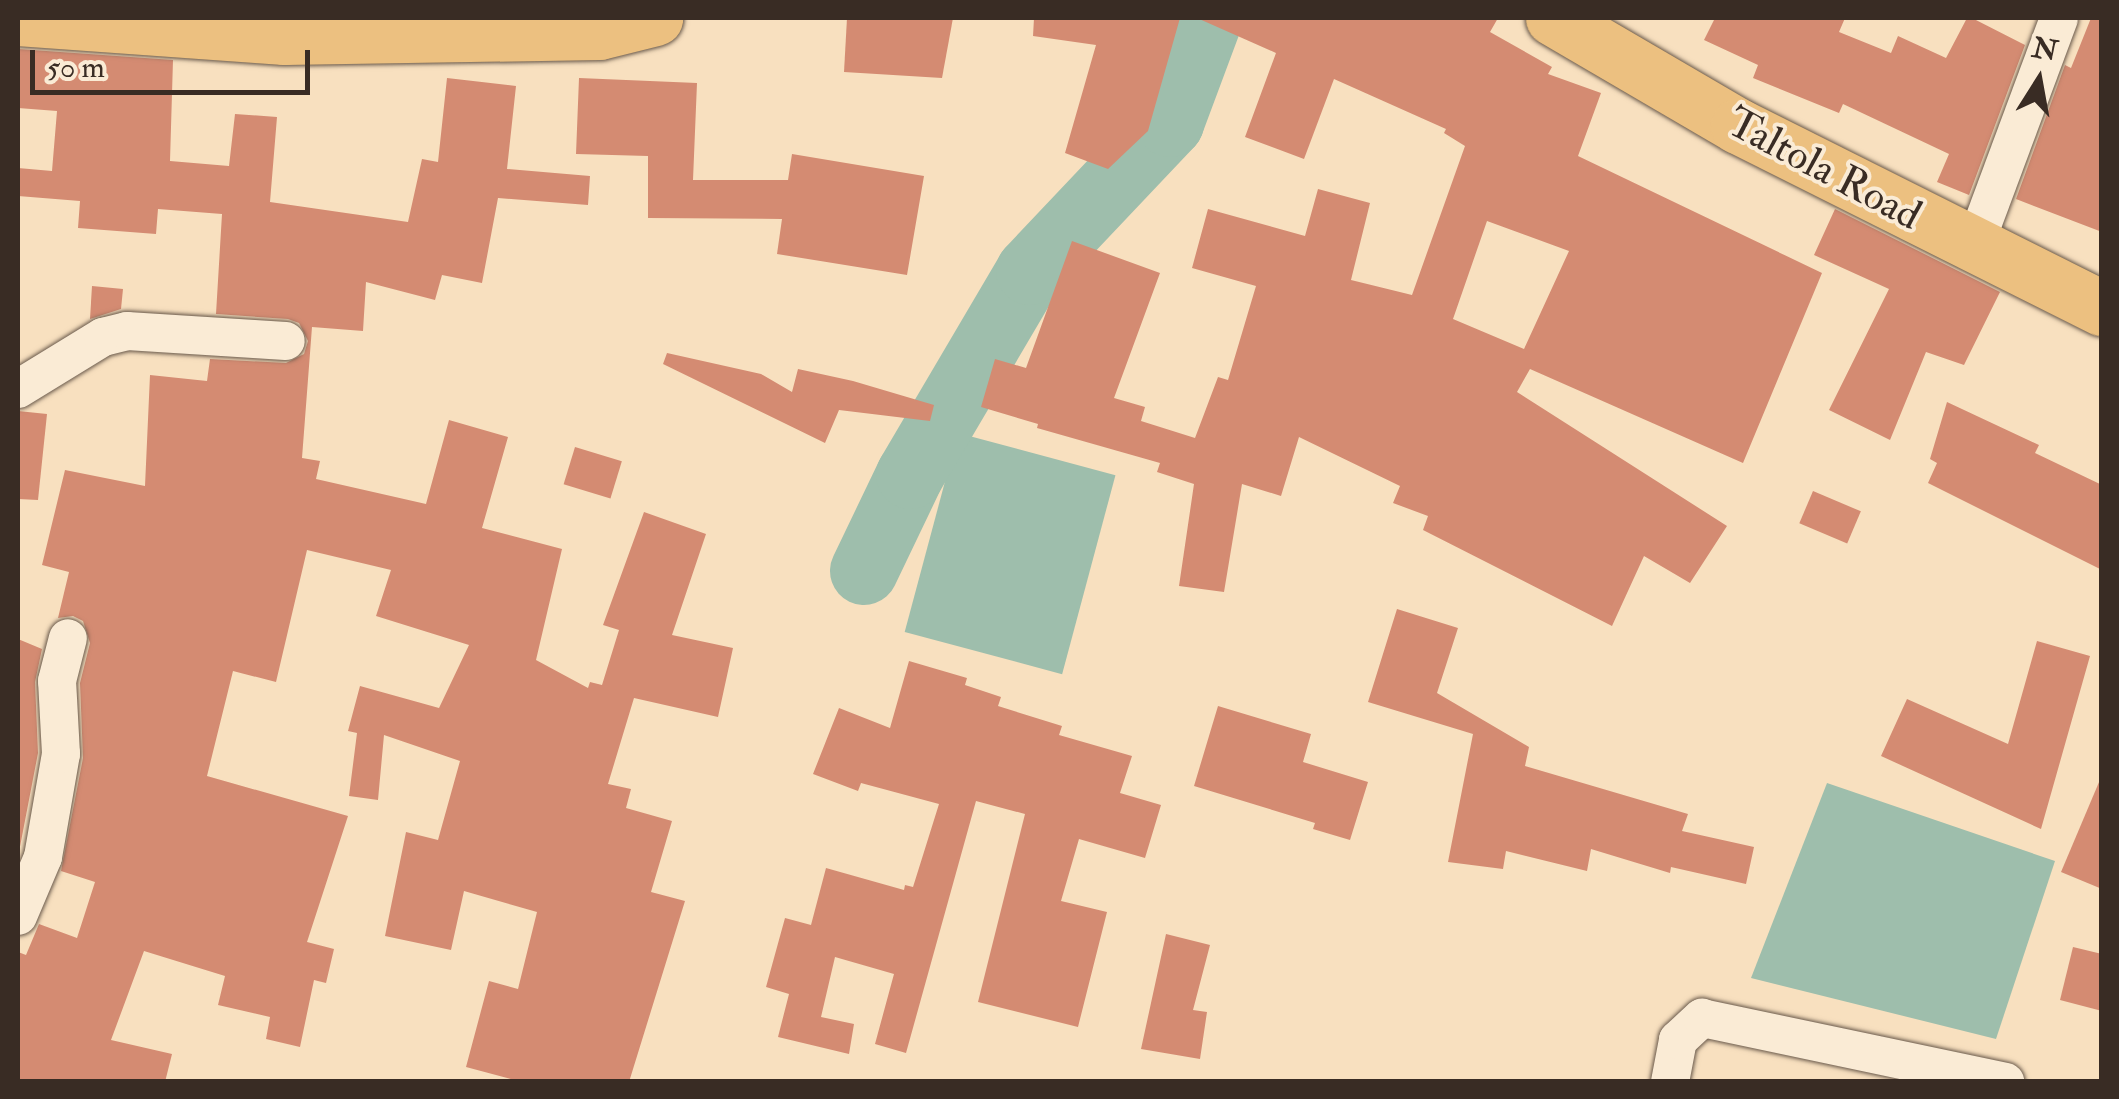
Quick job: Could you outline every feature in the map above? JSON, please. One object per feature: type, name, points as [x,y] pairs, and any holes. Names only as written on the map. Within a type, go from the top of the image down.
[{"type":"main road","points":[[18,18],[284,37],[599,32],[655,18]]},
{"type":"main road","name":"Taltola Road","points":[[1553,18],[1738,126],[2102,308]]},
{"type":"street","points":[[1974,247],[2059,18]]},
{"type":"street","points":[[18,389],[103,337],[126,332],[286,342]]},
{"type":"street","points":[[18,916],[44,857],[61,754],[58,681],[68,638]]},
{"type":"street","points":[[1670,1082],[1678,1040],[1702,1018],[2005,1082]]},
{"type":"shaded area","points":[[958,433],[1115,475],[1062,674],[905,632]]},
{"type":"shaded area","points":[[1827,783],[2055,861],[1996,1039],[1751,978]]},
{"type":"building","points":[[847,18],[953,18],[942,78],[844,72]]},
{"type":"building","points":[[1034,18],[1180,18],[1148,131],[1108,169],[1065,153],[1096,45],[1033,36]]},
{"type":"building","points":[[1197,18],[1498,18],[1490,32],[1552,67],[1548,74],[1601,93],[1578,156],[1822,273],[1743,463],[1530,369],[1517,392],[1727,526],[1690,583],[1644,556],[1612,626],[1423,530],[1428,516],[1393,503],[1400,486],[1299,437],[1281,496],[1242,484],[1224,592],[1179,586],[1194,484],[1157,472],[1160,463],[1037,428],[1038,424],[981,407],[995,359],[1026,368],[1072,241],[1160,273],[1114,398],[1145,407],[1141,421],[1195,438],[1218,377],[1228,380],[1256,286],[1192,268],[1208,209],[1305,236],[1318,189],[1370,203],[1351,280],[1412,295],[1465,146],[1444,133],[1446,129],[1334,79],[1304,159],[1245,137],[1276,53]],"holes":[[[1487,221],[1569,251],[1524,349],[1453,319]]]},
{"type":"building","points":[[1715,18],[1845,18],[1839,32],[1891,53],[1898,36],[1946,58],[1967,18],[1972,18],[2025,45],[1969,195],[1937,182],[1949,154],[1843,104],[1839,113],[1753,78],[1758,65],[1704,40]]},
{"type":"building","points":[[2091,18],[2102,18],[2102,232],[2016,199],[2065,65],[2071,68]]},
{"type":"building","points":[[18,49],[173,60],[170,161],[229,166],[235,114],[277,117],[270,202],[408,222],[422,159],[438,162],[447,78],[516,86],[507,169],[590,176],[588,205],[498,198],[482,283],[442,275],[435,300],[366,282],[363,331],[312,327],[302,458],[320,461],[316,479],[426,504],[449,420],[508,437],[482,528],[562,549],[536,660],[588,688],[590,682],[602,685],[619,630],[603,625],[644,512],[706,534],[672,635],[733,648],[718,717],[634,698],[608,784],[631,789],[626,808],[672,821],[651,892],[685,901],[629,1082],[522,1082],[466,1067],[489,981],[518,989],[537,912],[464,891],[451,950],[385,936],[406,832],[438,840],[460,761],[384,735],[378,800],[349,796],[357,733],[348,731],[360,686],[439,708],[469,645],[376,616],[391,570],[307,550],[276,682],[233,671],[207,776],[348,816],[307,942],[334,949],[326,983],[314,980],[300,1047],[266,1039],[270,1017],[218,1005],[225,976],[144,951],[111,1040],[172,1054],[165,1082],[18,1082],[18,952],[26,955],[39,924],[77,938],[95,882],[61,871],[83,758],[80,683],[90,643],[83,621],[73,616],[58,618],[69,572],[42,565],[65,470],[145,486],[150,375],[207,381],[210,359],[286,363],[304,354],[308,341],[299,323],[288,319],[216,314],[222,214],[158,209],[156,234],[78,228],[80,201],[18,196],[18,168],[52,171],[57,111],[18,108]]},
{"type":"building","points":[[579,78],[697,83],[693,180],[788,180],[792,154],[924,176],[907,275],[777,254],[782,219],[648,218],[648,156],[576,154]]},
{"type":"building","points":[[1835,209],[2000,292],[1964,365],[1926,352],[1890,440],[1829,410],[1889,289],[1814,255]]},
{"type":"building","points":[[92,286],[123,289],[121,309],[90,319]]},
{"type":"building","points":[[667,353],[761,374],[792,392],[798,369],[934,405],[930,421],[839,410],[825,443],[663,364]]},
{"type":"building","points":[[1947,402],[2039,445],[2035,453],[2102,485],[2102,570],[1928,483],[1937,463],[1930,459]]},
{"type":"building","points":[[18,411],[47,414],[38,500],[18,499]]},
{"type":"building","points":[[575,447],[622,461],[610,499],[564,484]]},
{"type":"building","points":[[1813,491],[1861,511],[1847,544],[1799,523]]},
{"type":"building","points":[[1397,609],[1458,628],[1437,693],[1529,747],[1525,766],[1688,814],[1682,831],[1754,847],[1746,884],[1671,867],[1670,873],[1591,849],[1587,871],[1506,851],[1503,869],[1448,862],[1473,734],[1368,702]]},
{"type":"building","points":[[18,639],[42,649],[35,682],[38,753],[18,857]]},
{"type":"building","points":[[2037,641],[2090,656],[2041,829],[1881,756],[1907,699],[2008,744]]},
{"type":"building","points":[[909,661],[967,678],[965,685],[1001,697],[998,706],[1062,726],[1059,735],[1132,756],[1120,793],[1161,805],[1145,858],[1079,839],[1061,901],[1107,912],[1078,1027],[978,1002],[1025,814],[976,801],[906,1053],[875,1044],[894,974],[835,957],[821,1017],[854,1024],[849,1054],[778,1037],[789,994],[766,987],[785,918],[811,925],[826,868],[904,890],[905,885],[913,887],[939,804],[861,783],[858,791],[813,774],[839,708],[890,728]]},
{"type":"building","points":[[1218,706],[1311,734],[1303,762],[1368,782],[1350,840],[1313,829],[1315,823],[1194,786]]},
{"type":"building","points":[[2102,775],[2102,889],[2061,872]]},
{"type":"building","points":[[1166,934],[1210,945],[1193,1010],[1207,1012],[1200,1059],[1141,1049]]},
{"type":"building","points":[[2073,947],[2102,954],[2102,1011],[2060,1000]]},
{"type":"waterway","points":[[864,571],[910,475],[1030,271],[1170,123],[1209,18]]}]
